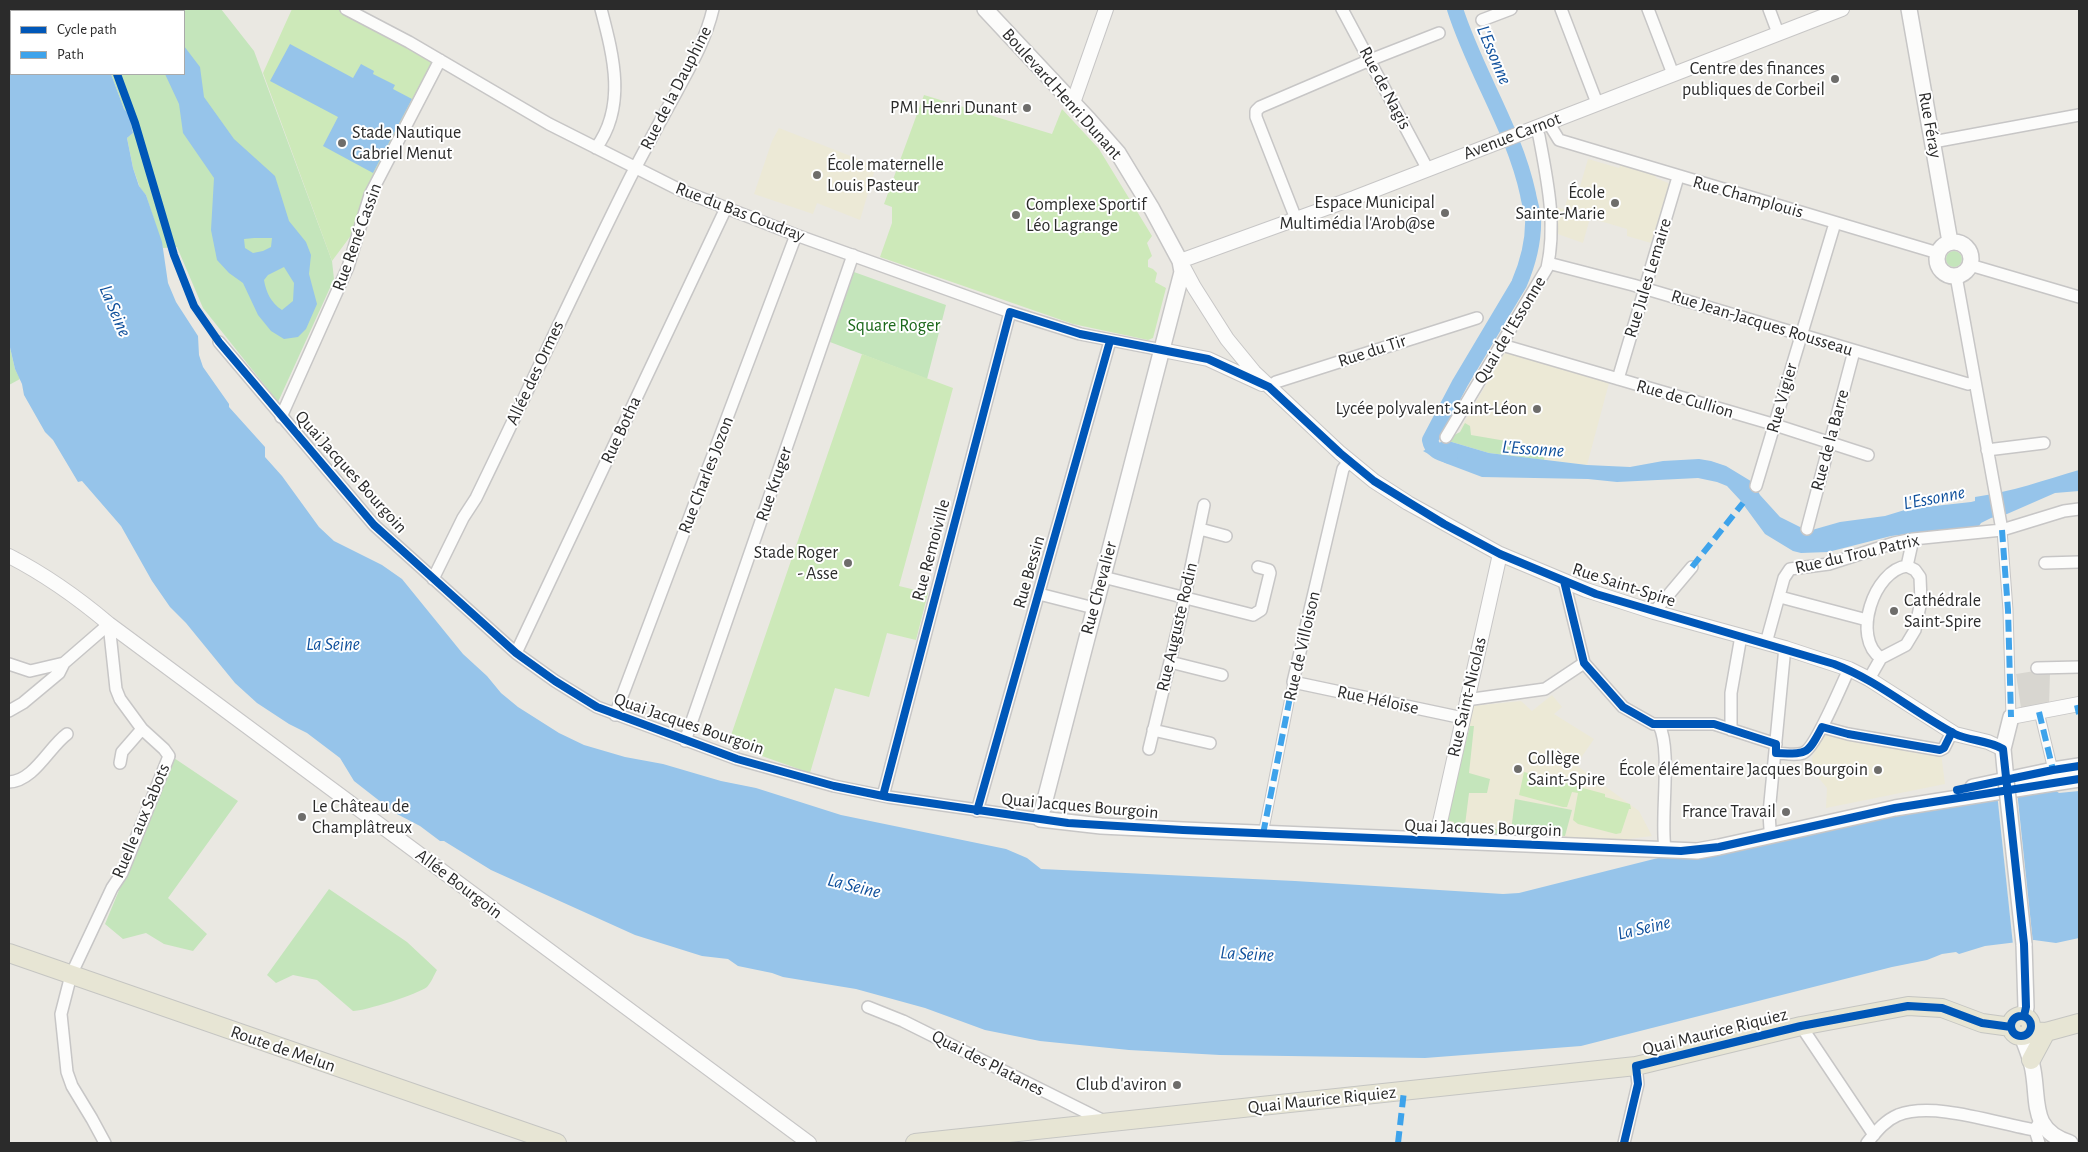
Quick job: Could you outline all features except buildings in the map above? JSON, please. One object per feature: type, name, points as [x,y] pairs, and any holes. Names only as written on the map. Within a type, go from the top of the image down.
[{"type":"main road","name":"Boulevard Henri Dunant","points":[[984,9],[1118,153],[1152,209],[1180,262]]},
{"type":"main road","name":"Rue Féray","points":[[1909,9],[1950,242]]},
{"type":"main road","points":[[1950,242],[1961,243],[1969,250],[1971,260],[1970,265],[1964,272],[1956,276],[1947,274],[1940,268],[1938,253],[1943,246],[1950,242]]},
{"type":"main road","name":"Rue Chevalier","points":[[1040,819],[1161,354],[1187,285],[1180,262]]},
{"type":"main road","points":[[2011,717],[2003,749],[2024,944],[2027,1029],[2038,1126],[2070,1143]]},
{"type":"main road","points":[[2007,785],[2053,770],[2079,766]]},
{"type":"main road","points":[[2007,785],[2079,779]]},
{"type":"main road","name":"Quai Jacques Bourgoin","points":[[1040,819],[1101,826],[1262,834],[1697,850],[1719,847],[2007,785]]},
{"type":"main road","name":"Quai Jacques Bourgoin","points":[[1664,850],[2007,785]]},
{"type":"main road","name":"Route de Melun","points":[[9,954],[557,1143]]},
{"type":"main road","name":"Quai Maurice Riquiez","points":[[915,1143],[1636,1066],[1800,1026],[1896,1007],[1920,1005],[1948,1009],[1982,1022],[2027,1029]]},
{"type":"main road","points":[[2027,1029],[2079,1023]]},
{"type":"main road","points":[[2027,1029],[2030,1060]]},
{"type":"street","name":"Rue du Bas Coudray","points":[[346,9],[440,60],[549,124],[680,190],[796,235],[1010,312],[1080,334],[1161,354]]},
{"type":"street","points":[[596,148],[607,128],[615,95],[616,77],[601,9]]},
{"type":"street","name":"Rue de la Dauphine","points":[[636,167],[697,55],[713,9]]},
{"type":"street","points":[[1073,103],[1106,9]]},
{"type":"street","name":"Rue de Nagis","points":[[1342,9],[1427,168]]},
{"type":"street","points":[[1482,20],[1511,9]]},
{"type":"street","points":[[1561,9],[1598,103]]},
{"type":"street","points":[[1648,9],[1673,74]]},
{"type":"street","points":[[1769,9],[1778,33]]},
{"type":"street","name":"Avenue Carnot","points":[[1180,262],[1427,168],[1537,129],[1598,103],[1842,9]]},
{"type":"street","points":[[1296,219],[1256,117],[1256,112],[1260,107],[1370,60],[1439,34]]},
{"type":"street","name":"Rue René Cassin","points":[[281,417],[348,267],[370,195],[440,60]]},
{"type":"street","points":[[1933,142],[2079,115]]},
{"type":"street","name":"Rue Champlouis","points":[[1537,129],[1559,140],[1938,253]]},
{"type":"street","name":"Quai de l'Essonne","points":[[1446,437],[1544,275],[1548,263],[1551,218],[1549,194],[1537,129]]},
{"type":"street","name":"Allée des Ormes","points":[[433,579],[463,518],[476,498],[550,348],[564,310],[636,167]]},
{"type":"street","name":"Rue Jules Lemaire","points":[[1618,379],[1678,176]]},
{"type":"street","name":"Rue Botha","points":[[516,653],[726,208]]},
{"type":"street","name":"Rue Vigier","points":[[1756,486],[1835,223]]},
{"type":"street","name":"Rue Charles Jozon","points":[[615,715],[796,235]]},
{"type":"street","name":"Rue Kruger","points":[[685,740],[853,255]]},
{"type":"street","name":"Rue Jean-Jacques Rousseau","points":[[1548,263],[1645,288],[1968,384],[1975,382]]},
{"type":"street","points":[[1970,265],[2079,297]]},
{"type":"street","points":[[1956,276],[2002,530],[2008,604],[2011,717],[2079,708]]},
{"type":"street","name":"Rue Saint-Spire","points":[[1187,285],[1227,339],[1269,387],[1374,481],[1408,503],[1500,554],[1564,581],[1654,612],[1785,647],[1849,669],[1869,679],[1952,732],[1988,742],[2003,749]]},
{"type":"street","name":"Rue Remoiville","points":[[882,796],[1010,312]]},
{"type":"street","name":"Rue du Tir","points":[[1269,387],[1276,382],[1477,318]]},
{"type":"street","points":[[1208,359],[1228,363],[1227,339]]},
{"type":"street","name":"Rue Bessin","points":[[976,811],[1110,340]]},
{"type":"street","name":"Quai Jacques Bourgoin","points":[[219,342],[374,525],[516,653],[555,681],[597,707],[737,759],[804,778],[882,796],[1040,819]]},
{"type":"street","name":"Rue de Cullion","points":[[1502,345],[1774,425],[1868,455]]},
{"type":"street","name":"Rue de la Barre","points":[[1806,529],[1854,351]]},
{"type":"street","name":"Rue Saint-Spire","points":[[1161,354],[1208,359],[1269,387]]},
{"type":"street","points":[[1228,358],[1243,364],[1254,372]]},
{"type":"street","points":[[1987,450],[2044,443]]},
{"type":"street","name":"Rue de Villoison","points":[[1262,834],[1293,682],[1343,469],[1349,460]]},
{"type":"street","name":"Rue Auguste Rodin","points":[[1149,748],[1185,598],[1204,505]]},
{"type":"street","name":"Rue du Trou Patrix","points":[[1766,643],[1786,574],[1790,569],[1797,566],[1829,564],[1894,543],[1913,539],[2002,530],[2064,510],[2079,509]]},
{"type":"street","points":[[1200,529],[1226,536]]},
{"type":"street","points":[[1907,566],[1913,539]]},
{"type":"street","name":"Rue Saint-Nicolas","points":[[1436,840],[1500,554]]},
{"type":"street","name":"Allée Bourgoin","points":[[9,556],[38,571],[76,596],[109,624],[809,1143]]},
{"type":"street","points":[[2045,563],[2079,562]]},
{"type":"street","points":[[1869,679],[1881,658],[1909,642],[1918,618],[1921,600],[1920,577],[1915,570],[1907,566],[1894,570],[1884,579],[1867,620],[1869,641],[1873,650],[1881,658]]},
{"type":"street","points":[[1103,577],[1253,615],[1261,610],[1270,573],[1269,570],[1258,567]]},
{"type":"street","points":[[1654,612],[1692,567]]},
{"type":"street","points":[[1564,581],[1584,662],[1623,708],[1659,725],[1714,724],[1776,748],[1801,754],[1808,751],[1822,727],[1849,669]]},
{"type":"street","points":[[1039,594],[1094,608]]},
{"type":"street","points":[[1780,597],[1867,620]]},
{"type":"street","points":[[9,711],[23,703],[59,673],[64,664],[109,624]]},
{"type":"street","name":"Ruelle aux Sabots","points":[[71,975],[112,888],[122,873],[169,756],[164,748],[142,729],[120,699],[116,689],[109,624]]},
{"type":"street","points":[[1731,730],[1731,693],[1741,636]]},
{"type":"street","points":[[1770,829],[1769,813],[1785,647]]},
{"type":"street","points":[[1170,662],[1222,675]]},
{"type":"street","points":[[1466,700],[1546,689],[1584,662]]},
{"type":"street","points":[[9,664],[30,671],[64,664]]},
{"type":"street","points":[[2037,668],[2079,667]]},
{"type":"street","points":[[30,671],[37,692]]},
{"type":"street","name":"Rue Héloïse","points":[[1293,682],[1462,718]]},
{"type":"street","points":[[2039,712],[2053,770]]},
{"type":"street","points":[[1659,725],[1665,743],[1662,830],[1664,850]]},
{"type":"street","points":[[1822,727],[1848,734],[1940,750],[1944,748],[1952,732]]},
{"type":"street","points":[[120,763],[122,752],[142,729]]},
{"type":"street","points":[[1153,730],[1210,743]]},
{"type":"street","points":[[9,782],[30,772],[58,740],[67,734]]},
{"type":"street","points":[[71,975],[61,1014],[67,1072],[72,1086],[105,1143]]},
{"type":"street","name":"Quai des Platanes","points":[[868,1007],[904,1021],[1107,1122]]},
{"type":"street","points":[[1800,1026],[1870,1139],[1880,1126],[1898,1115],[1918,1112],[1957,1114],[2038,1126],[2039,1143]]},
{"type":"street","points":[[1624,1143],[1638,1084],[1636,1066]]},
{"type":"shaded area","name":"École maternelle Louis Pasteur","points":[[779,128],[876,166],[860,220],[817,203],[813,214],[754,194],[772,141]]},
{"type":"shaded area","name":"École Sainte-Marie","points":[[1588,159],[1619,168],[1621,164],[1655,175],[1656,178],[1668,183],[1669,185],[1651,243],[1627,236],[1627,229],[1590,218],[1583,243],[1555,233],[1554,207],[1564,209],[1568,197],[1576,200]]},
{"type":"shaded area","name":"Lycée polyvalent Saint-Léon","points":[[1507,352],[1609,383],[1587,465],[1489,453],[1445,440],[1460,432],[1504,354]]},
{"type":"shaded area","points":[[2041,670],[2050,672],[2049,706],[2021,708],[2016,674]]},
{"type":"shaded area","name":"Collège Saint-Spire","points":[[1552,695],[1562,707],[1554,714],[1594,739],[1576,765],[1639,811],[1652,836],[1604,842],[1445,833],[1472,706],[1521,701],[1532,711]]},
{"type":"shaded area","name":"École élémentaire Jacques Bourgoin","points":[[1826,732],[1941,753],[1945,784],[1826,808],[1827,788],[1813,771],[1812,758],[1823,734]]},
{"type":"green space","points":[[221,9],[254,51],[332,261],[334,279],[278,402],[203,308],[177,247],[163,248],[146,195],[140,188],[133,168],[127,138],[133,133],[129,114],[124,109],[111,75],[185,75],[185,10],[88,10]]},
{"type":"green space","name":"Stade Nautique Gabriel Menut","points":[[292,9],[346,9],[440,60],[361,222],[332,261],[263,73]]},
{"type":"green space","name":"Complexe Sportif Léo Lagrange","points":[[924,95],[1052,134],[1062,109],[1099,149],[1152,236],[1147,243],[1152,256],[1148,260],[1148,267],[1157,273],[1155,282],[1166,288],[1153,338],[1148,340],[1073,324],[880,257],[892,223],[892,207],[884,204]]},
{"type":"green space","points":[[1954,251],[1960,253],[1962,259],[1960,265],[1954,267],[1948,265],[1946,259],[1948,253]]},
{"type":"green space","name":"Square Roger","points":[[854,272],[946,305],[927,379],[830,342]]},
{"type":"green space","points":[[9,343],[15,369],[20,379],[9,385]]},
{"type":"green space","name":"Stade Roger - Asse","points":[[862,354],[953,388],[899,586],[928,593],[916,640],[887,633],[869,697],[835,688],[810,773],[728,744]]},
{"type":"green space","points":[[1465,423],[1470,426],[1471,435],[1547,448],[1544,460],[1489,453],[1445,440],[1460,432]]},
{"type":"green space","points":[[1470,726],[1474,726],[1469,773],[1490,779],[1487,793],[1469,793],[1465,825],[1511,831],[1515,799],[1572,810],[1565,836],[1511,833],[1510,837],[1454,831],[1454,822],[1446,820]]},
{"type":"green space","points":[[174,758],[238,801],[168,898],[207,934],[193,951],[164,944],[146,933],[123,939],[105,924]]},
{"type":"green space","points":[[1524,772],[1605,794],[1605,797],[1630,804],[1631,809],[1629,809],[1621,833],[1616,834],[1578,824],[1573,820],[1578,793],[1572,792],[1567,807],[1519,795]]},
{"type":"green space","points":[[329,889],[407,942],[437,970],[427,987],[391,1002],[353,1011],[317,980],[293,975],[276,983],[267,975]]},
{"type":"water","name":"La Seine","points":[[9,9],[88,9],[10,10],[10,75],[111,75],[124,109],[129,114],[133,133],[127,138],[133,168],[139,186],[146,195],[162,242],[168,283],[176,302],[198,336],[199,355],[203,367],[229,404],[229,407],[265,447],[265,457],[282,476],[319,527],[334,541],[382,565],[402,579],[463,654],[487,676],[501,693],[518,707],[559,733],[584,745],[625,757],[663,764],[721,781],[756,788],[841,815],[1006,849],[1027,858],[1041,869],[1295,881],[1503,894],[1519,893],[1658,858],[1718,853],[1897,813],[2051,787],[2059,793],[2079,791],[2079,938],[2056,943],[2034,940],[1985,946],[1959,954],[1956,952],[1942,954],[1927,960],[1892,967],[1581,1046],[1425,1058],[1220,1055],[1129,1050],[1040,1041],[985,1030],[925,1008],[856,989],[783,977],[738,966],[728,959],[702,956],[635,935],[491,870],[444,841],[440,841],[420,826],[395,813],[354,781],[340,758],[307,733],[289,724],[257,703],[235,683],[186,623],[170,607],[152,581],[121,526],[82,481],[78,482],[53,440],[45,432],[24,395],[9,343]]},
{"type":"water","points":[[290,44],[353,78],[361,64],[374,71],[373,74],[395,85],[393,89],[412,99],[373,173],[323,146],[338,117],[270,81]]},
{"type":"water","points":[[185,47],[200,67],[204,97],[234,139],[275,176],[289,221],[306,242],[311,255],[309,274],[317,304],[306,329],[298,337],[284,339],[271,331],[258,315],[243,283],[229,273],[217,260],[211,230],[214,178],[183,133],[179,104],[165,75],[185,75]],"holes":[[[272,238],[271,247],[263,251],[253,253],[245,248],[244,239]],[[284,267],[294,283],[293,301],[282,310],[270,297],[264,280],[268,275]]]},
{"type":"water","points":[[1445,440],[1489,453],[1587,465],[1630,467],[1663,461],[1699,459],[1711,461],[1726,466],[1754,483],[1760,495],[1780,517],[1804,529],[1812,530],[1840,522],[1885,516],[1908,509],[1971,502],[1975,501],[1975,497],[2015,489],[2079,470],[2079,491],[2055,493],[2007,514],[1991,518],[1979,526],[1891,536],[1828,552],[1801,553],[1793,551],[1765,534],[1740,500],[1727,486],[1717,482],[1698,478],[1617,482],[1588,479],[1482,477],[1445,463],[1423,451]]},
{"type":"pier","points":[[2017,791],[2033,943],[2013,945],[1997,793]]},
{"type":"waterway","name":"L'Essonne","points":[[1450,456],[1440,453],[1431,444],[1430,440],[1460,383],[1519,284],[1530,251],[1533,225],[1533,214],[1514,147],[1463,32],[1455,9]]},
{"type":"marked path","points":[[1692,567],[1743,503]]},
{"type":"marked path","points":[[2002,530],[2008,610],[2011,717]]},
{"type":"marked path","points":[[1263,834],[1293,682]]},
{"type":"marked path","points":[[2077,705],[2079,714]]},
{"type":"marked path","points":[[2039,712],[2053,770]]},
{"type":"marked path","points":[[1398,1143],[1404,1091]]},
{"type":"cycle path","points":[[117,75],[135,123],[174,255],[194,306],[219,342],[374,525],[516,653],[555,681],[597,707],[737,759],[834,786],[888,797],[1068,823],[1183,830],[1681,851],[1719,847],[1895,808],[2079,779]]},
{"type":"cycle path","points":[[883,796],[1010,312],[1080,334],[1208,359],[1269,387],[1340,453],[1374,481],[1444,524],[1500,554],[1596,594],[1834,664],[1866,679],[1955,734],[2003,749],[2024,944],[2026,1007],[2024,1016]]},
{"type":"cycle path","points":[[977,811],[1110,341]]},
{"type":"cycle path","points":[[1564,581],[1584,663],[1623,707],[1653,724],[1714,724],[1776,744],[1776,753],[1800,753],[1805,751],[1813,743],[1822,727],[1848,734],[1940,750],[1944,748],[1952,732]]},
{"type":"cycle path","points":[[1957,790],[2079,766]]},
{"type":"cycle path","points":[[1624,1143],[1638,1084],[1636,1066],[1801,1026],[1908,1006],[1942,1008],[1982,1023],[2011,1027]]},
{"type":"cycle path","points":[[2017,1016],[2025,1016],[2031,1022],[2031,1026],[2031,1030],[2025,1036],[2017,1036],[2011,1030],[2011,1022],[2017,1016]]},
{"type":"place","name":"Centre des finances publiques de Corbeil","points":[[1835,79]]},
{"type":"place","name":"PMI Henri Dunant","points":[[1027,108]]},
{"type":"place","name":"Stade Nautique Gabriel Menut","points":[[342,143]]},
{"type":"place","name":"École maternelle Louis Pasteur","points":[[817,175]]},
{"type":"place","name":"École Sainte-Marie","points":[[1615,203]]},
{"type":"place","name":"Espace Municipal Multimédia l'Arob@se","points":[[1445,213]]},
{"type":"place","name":"Complexe Sportif Léo Lagrange","points":[[1016,215]]},
{"type":"place","name":"Lycée polyvalent Saint-Léon","points":[[1537,409]]},
{"type":"place","name":"Stade Roger - Asse","points":[[848,563]]},
{"type":"place","name":"Cathédrale Saint-Spire","points":[[1894,611]]},
{"type":"place","name":"Collège Saint-Spire","points":[[1518,769]]},
{"type":"place","name":"École élémentaire Jacques Bourgoin","points":[[1878,770]]},
{"type":"place","name":"France Travail","points":[[1786,812]]},
{"type":"place","name":"Le Château de Champlâtreux","points":[[302,817]]},
{"type":"place","name":"Club d'aviron","points":[[1177,1085]]}]
